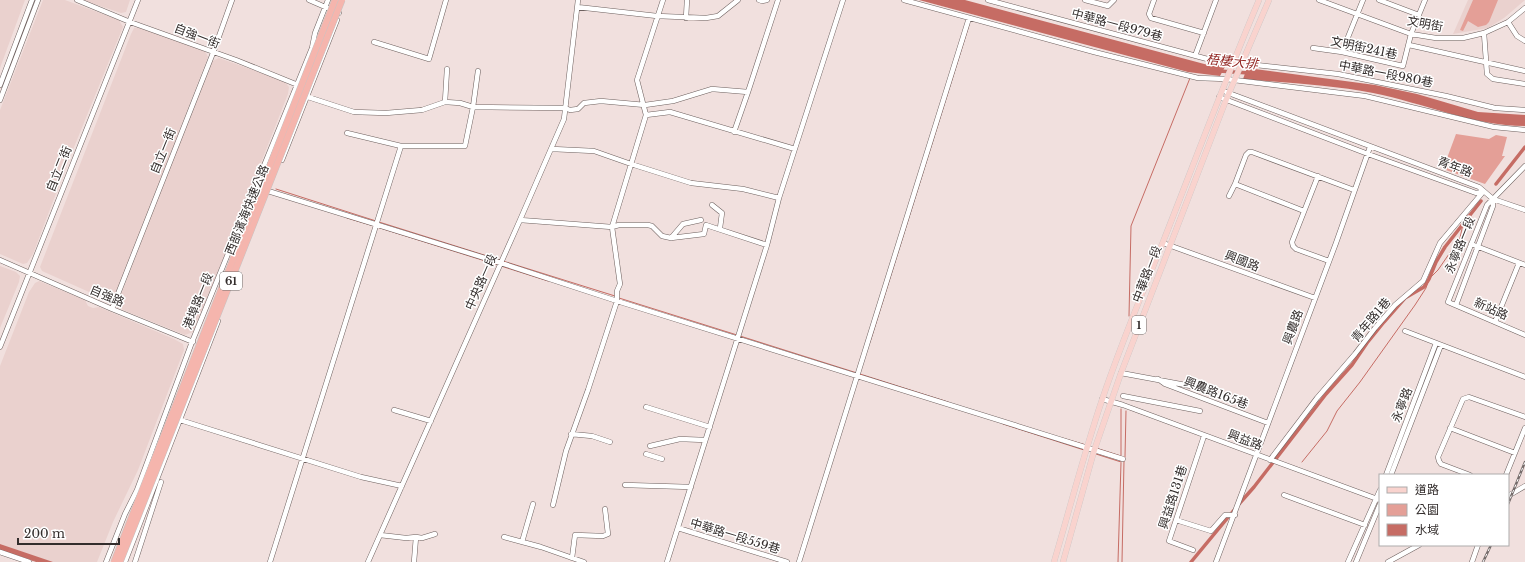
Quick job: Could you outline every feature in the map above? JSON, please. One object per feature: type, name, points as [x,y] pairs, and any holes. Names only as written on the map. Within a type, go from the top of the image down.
[{"type":"highway","name":"西部濱海快速公路","points":[[114,562],[335,0]]},
{"type":"highway","name":"西部濱海快速公路","points":[[120,562],[342,0]]},
{"type":"main road","name":"中華路一段","points":[[1054,562],[1086,448],[1102,399],[1132,318],[1163,243],[1232,64],[1259,0]]},
{"type":"main road","name":"中華路一段","points":[[1063,562],[1094,451],[1121,373],[1228,93],[1269,0]]},
{"type":"street","points":[[0,85],[32,0]]},
{"type":"street","points":[[0,100],[38,0]]},
{"type":"street","name":"自強一街","points":[[77,0],[130,22],[276,75],[310,90]]},
{"type":"street","name":"自立二街","points":[[0,347],[138,0]]},
{"type":"street","name":"自立一街","points":[[112,309],[213,53],[232,0]]},
{"type":"street","points":[[309,0],[339,14]]},
{"type":"street","name":"港埠路一段","points":[[312,48],[315,34],[328,0]]},
{"type":"street","name":"港埠路一段","points":[[106,562],[125,514],[137,490],[192,342],[296,84],[312,48],[329,21],[338,0]]},
{"type":"street","name":"港埠路一段","points":[[125,562],[345,0]]},
{"type":"street","points":[[374,42],[429,59],[446,0]]},
{"type":"street","name":"中央路一段","points":[[368,562],[564,119],[578,0]]},
{"type":"street","points":[[553,505],[571,434],[588,390],[617,301],[617,291],[620,284],[612,227],[646,115],[638,80],[663,0]]},
{"type":"street","points":[[686,0],[686,18]]},
{"type":"street","points":[[577,7],[657,16],[706,18],[718,16],[738,0]]},
{"type":"street","points":[[759,0],[767,0]]},
{"type":"street","points":[[734,132],[778,0]]},
{"type":"street","points":[[667,562],[766,245],[794,149],[843,0]]},
{"type":"street","points":[[904,0],[1186,76],[1365,96],[1494,127],[1525,130]]},
{"type":"street","name":"中華路一段979巷","points":[[988,0],[1195,56],[1241,65]]},
{"type":"street","points":[[1085,0],[1108,6],[1114,0]]},
{"type":"street","points":[[1154,0],[1149,14],[1151,18],[1204,33]]},
{"type":"street","points":[[1195,56],[1216,0]]},
{"type":"street","name":"文明街","points":[[1319,0],[1411,34],[1436,38],[1463,38],[1484,33],[1508,22],[1525,8]]},
{"type":"street","points":[[1342,52],[1363,0]]},
{"type":"street","points":[[1379,0],[1419,15]]},
{"type":"street","name":"文明街241巷","points":[[1312,48],[1342,52],[1403,66],[1411,34],[1425,0]]},
{"type":"street","points":[[799,562],[969,18]]},
{"type":"street","name":"港埠路一段","points":[[325,53],[329,21]]},
{"type":"street","points":[[1508,22],[1517,36],[1525,42]]},
{"type":"street","points":[[1484,33],[1487,74],[1493,79],[1525,84]]},
{"type":"street","points":[[1409,45],[1486,61],[1525,71]]},
{"type":"street","name":"中華路一段980巷","points":[[1241,65],[1338,74],[1446,96],[1495,108],[1525,110]]},
{"type":"street","points":[[445,102],[447,69]]},
{"type":"street","points":[[347,133],[401,146],[465,146],[473,107],[478,71]]},
{"type":"street","points":[[308,96],[354,112],[386,113],[422,110],[445,102],[460,103],[473,107],[565,108],[570,110],[578,109],[584,103],[601,101],[644,105],[673,101],[712,89],[748,92]]},
{"type":"street","name":"青年路","points":[[1222,90],[1479,187],[1483,192]]},
{"type":"street","name":"青年路","points":[[1219,97],[1368,154],[1476,193],[1483,192]]},
{"type":"street","points":[[646,115],[670,112],[794,149]]},
{"type":"street","points":[[270,562],[401,146]]},
{"type":"street","name":"興農路","points":[[1216,562],[1235,515],[1256,454],[1329,261],[1370,147]]},
{"type":"street","points":[[552,149],[594,151],[692,183],[743,189],[779,198]]},
{"type":"street","points":[[1229,196],[1246,155],[1252,152],[1354,190]]},
{"type":"street","name":"永寧路一段","points":[[1448,302],[1487,205],[1525,166]]},
{"type":"street","points":[[1318,176],[1292,242],[1296,249],[1329,261]]},
{"type":"street","points":[[1235,184],[1304,211]]},
{"type":"street","points":[[255,187],[1123,459]]},
{"type":"street","points":[[1483,192],[1493,199],[1525,210]]},
{"type":"street","name":"青年路1巷","points":[[1270,460],[1317,398],[1375,328],[1395,305],[1423,280],[1440,243],[1483,192]]},
{"type":"street","name":"永寧路一段","points":[[1456,305],[1493,206],[1493,199]]},
{"type":"street","points":[[712,205],[722,213],[720,228]]},
{"type":"street","points":[[520,220],[612,227],[619,225],[648,225],[656,229],[662,236],[670,238],[704,234],[706,224],[766,245]]},
{"type":"street","points":[[670,238],[684,224],[701,220]]},
{"type":"street","name":"興國路","points":[[1163,243],[1315,298]]},
{"type":"street","points":[[1471,244],[1525,265]]},
{"type":"street","name":"自強路","points":[[0,260],[208,349]]},
{"type":"street","points":[[1496,322],[1519,263]]},
{"type":"street","name":"新站路","points":[[1448,302],[1525,335]]},
{"type":"street","points":[[1405,331],[1525,377]]},
{"type":"street","name":"永寧路","points":[[1386,474],[1439,344]]},
{"type":"street","name":"永寧路","points":[[1391,474],[1439,344]]},
{"type":"street","points":[[1121,373],[1207,389]]},
{"type":"street","name":"興農路165巷","points":[[1158,379],[1165,384],[1268,423]]},
{"type":"street","points":[[1123,396],[1200,411]]},
{"type":"street","points":[[1467,474],[1441,464],[1438,457],[1463,399],[1469,397],[1525,417]]},
{"type":"street","name":"興益路","points":[[1102,399],[1378,499]]},
{"type":"street","points":[[646,407],[710,427]]},
{"type":"street","points":[[394,410],[430,421]]},
{"type":"street","points":[[180,420],[361,477],[402,486]]},
{"type":"street","points":[[1450,428],[1515,453]]},
{"type":"street","points":[[1506,474],[1525,428]]},
{"type":"street","points":[[571,434],[592,436],[610,442]]},
{"type":"street","name":"興益路131巷","points":[[1193,550],[1169,541],[1204,436]]},
{"type":"street","points":[[650,446],[680,439],[705,440]]},
{"type":"street","points":[[646,454],[662,459]]},
{"type":"street","points":[[135,562],[160,482]]},
{"type":"street","points":[[625,485],[691,487]]},
{"type":"street","points":[[1509,495],[1525,486]]},
{"type":"street","points":[[131,527],[137,490]]},
{"type":"street","points":[[1284,495],[1365,525]]},
{"type":"street","points":[[117,562],[131,527],[150,496]]},
{"type":"street","points":[[1348,562],[1378,499]]},
{"type":"street","points":[[522,542],[533,504]]},
{"type":"street","points":[[1356,562],[1379,506]]},
{"type":"street","points":[[572,558],[575,535],[603,536],[608,534],[606,509]]},
{"type":"street","points":[[1176,520],[1211,531],[1225,515],[1235,515]]},
{"type":"street","name":"中華路一段559巷","points":[[678,528],[787,562]]},
{"type":"street","points":[[380,535],[422,538],[434,534]]},
{"type":"street","points":[[414,562],[416,537]]},
{"type":"street","points":[[504,537],[584,562]]},
{"type":"street","points":[[1388,562],[1417,546]]},
{"type":"street","points":[[1472,562],[1478,546]]},
{"type":"street","points":[[0,552],[29,562]]},
{"type":"shaded area","points":[[0,0],[25,0],[0,68]]},
{"type":"shaded area","points":[[43,0],[65,0],[119,20],[123,27],[68,162],[33,254],[27,263],[23,264],[0,254],[0,110]]},
{"type":"shaded area","points":[[82,0],[130,0],[126,12],[121,13]]},
{"type":"shaded area","points":[[1468,0],[1525,0],[1504,18],[1488,28],[1453,34]]},
{"type":"shaded area","points":[[139,27],[205,51],[208,57],[116,294],[112,299],[107,300],[42,271],[40,267],[131,34],[134,28]]},
{"type":"shaded area","points":[[219,58],[284,81],[289,87],[288,94],[193,332],[185,335],[123,310],[119,305],[119,300],[210,62]]},
{"type":"shaded area","points":[[0,266],[16,272],[20,276],[19,282],[0,328]]},
{"type":"shaded area","points":[[39,281],[85,300],[88,306],[93,308],[99,307],[183,344],[184,350],[138,470],[113,522],[97,562],[51,562],[0,544],[0,366],[29,292],[35,283]]},
{"type":"green space","points":[[1473,0],[1498,0],[1489,22],[1486,25],[1478,27],[1468,21],[1463,31],[1460,30]]},
{"type":"green space","points":[[1456,134],[1489,139],[1496,135],[1507,137],[1502,156],[1505,156],[1485,184],[1443,169]]},
{"type":"water","points":[[919,0],[965,0],[1208,65],[1226,65],[1220,76],[1188,72]]},
{"type":"water","points":[[1247,68],[1375,85],[1417,94],[1478,112],[1525,115],[1525,126],[1486,122],[1392,97],[1357,90],[1243,79]]},
{"type":"water","points":[[0,544],[53,562],[38,562],[0,550]]},
{"type":"waterway","points":[[870,342],[969,25]]},
{"type":"waterway","name":"梧棲大排","points":[[1219,71],[1249,73]]},
{"type":"waterway","points":[[1129,316],[1131,226],[1190,78]]},
{"type":"waterway","points":[[1496,184],[1525,147]]},
{"type":"waterway","points":[[276,189],[376,221]]},
{"type":"waterway","points":[[1239,504],[1254,487],[1326,394],[1352,365],[1384,322],[1405,298],[1424,287],[1445,247],[1481,201]]},
{"type":"waterway","points":[[347,218],[374,226]]},
{"type":"waterway","points":[[379,222],[500,260]]},
{"type":"waterway","points":[[1302,462],[1327,431],[1337,411],[1360,382],[1415,305],[1426,288],[1429,279],[1438,270],[1460,238],[1463,224]]},
{"type":"waterway","points":[[377,227],[498,265]]},
{"type":"waterway","points":[[503,261],[615,296]]},
{"type":"waterway","points":[[501,266],[548,281]]},
{"type":"waterway","points":[[619,298],[737,335]]},
{"type":"waterway","points":[[740,336],[857,373]]},
{"type":"waterway","points":[[860,374],[948,402]]},
{"type":"waterway","points":[[1121,409],[1121,455]]},
{"type":"waterway","points":[[1125,457],[1126,411]]},
{"type":"waterway","points":[[1003,424],[1084,450]]},
{"type":"waterway","points":[[1062,438],[1086,445]]},
{"type":"waterway","points":[[1096,448],[1121,456]]},
{"type":"waterway","points":[[1096,454],[1121,462]]},
{"type":"waterway","points":[[1122,562],[1124,461]]},
{"type":"waterway","points":[[1118,562],[1121,463]]},
{"type":"waterway","points":[[1191,562],[1235,509]]},
{"type":"waterway","points":[[12,554],[38,562]]},
{"type":"railway","points":[[1509,502],[1525,462]]},
{"type":"railway","points":[[1483,562],[1491,546]]}]
